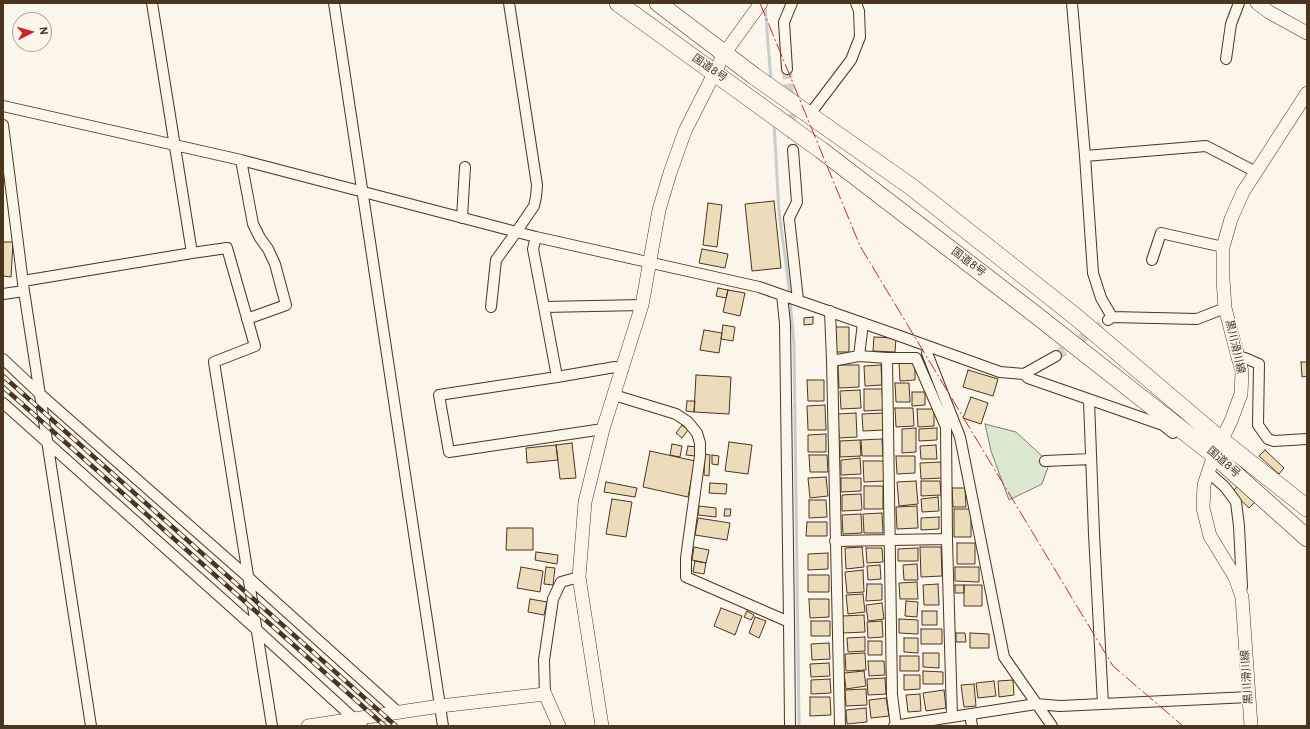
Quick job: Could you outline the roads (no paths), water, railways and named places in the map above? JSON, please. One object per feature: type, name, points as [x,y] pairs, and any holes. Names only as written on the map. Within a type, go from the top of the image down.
[{"type":"highway","name":"国道8号","points":[[618,3],[821,150],[1011,296],[1214,458],[1307,538]]},
{"type":"highway","name":"国道8号","points":[[658,3],[724,54],[913,188],[1076,317],[1214,458],[1307,508]]},
{"type":"street","points":[[152,3],[192,253]]},
{"type":"street","points":[[334,3],[443,726]]},
{"type":"street","points":[[491,307],[496,260],[534,206],[537,185],[509,3]]},
{"type":"street","points":[[602,726],[579,577],[584,502],[603,429],[642,305],[659,210],[670,172],[685,131],[714,72],[724,54],[761,3]]},
{"type":"street","points":[[787,69],[784,22],[792,3]]},
{"type":"street","points":[[810,114],[851,60],[860,36],[859,11],[856,3]]},
{"type":"street","points":[[1072,3],[1093,273],[1110,319],[1197,319],[1225,308]]},
{"type":"street","points":[[1226,59],[1231,24],[1240,3]]},
{"type":"street","points":[[1257,3],[1269,12],[1307,33]]},
{"type":"street","name":"黒川滑川線","points":[[1251,726],[1242,597],[1235,577],[1210,536],[1203,508],[1204,485],[1214,458],[1231,421],[1240,394],[1242,372],[1225,308],[1222,279],[1223,247],[1230,219],[1243,192],[1307,93]]},
{"type":"street","points":[[3,106],[241,160],[536,237],[759,287],[1000,372],[1024,374],[1056,356]]},
{"type":"street","points":[[3,125],[24,286],[91,726]]},
{"type":"street","points":[[1085,156],[1206,146],[1256,172]]},
{"type":"street","points":[[793,150],[797,202],[789,218],[798,300]]},
{"type":"street","points":[[241,160],[253,224],[275,264],[286,305],[247,319]]},
{"type":"street","points":[[462,218],[465,167]]},
{"type":"street","points":[[1152,260],[1161,233],[1223,247]]},
{"type":"street","points":[[536,237],[533,249],[557,377]]},
{"type":"street","points":[[3,294],[24,286],[192,253],[227,248],[255,346],[214,362],[272,726]]},
{"type":"street","points":[[782,294],[785,324],[790,726]]},
{"type":"street","points":[[544,307],[642,305]]},
{"type":"street","points":[[830,311],[840,726]]},
{"type":"street","points":[[859,356],[863,323]]},
{"type":"street","points":[[927,353],[960,437],[1004,657],[1052,726]]},
{"type":"street","points":[[832,361],[859,356],[916,358],[946,427],[947,539],[952,716]]},
{"type":"street","points":[[1238,357],[1245,358],[1259,364],[1258,424],[1268,439],[1274,441],[1307,439]]},
{"type":"street","points":[[887,358],[892,695],[895,726],[935,723],[952,716],[1036,704],[1060,706],[1249,697]]},
{"type":"street","points":[[3,359],[40,394],[249,578],[398,712]]},
{"type":"street","points":[[603,429],[449,452],[439,395],[615,367],[623,369]]},
{"type":"street","points":[[1024,374],[1028,378],[1089,401],[1163,425],[1214,458],[1225,487],[1236,502],[1239,526],[1242,597]]},
{"type":"street","points":[[614,395],[676,414],[688,422],[697,433],[700,443],[700,456],[686,558],[686,577],[789,622]]},
{"type":"street","points":[[1089,401],[1103,704]]},
{"type":"street","points":[[3,403],[358,722]]},
{"type":"street","points":[[1045,461],[1091,459]]},
{"type":"street","points":[[835,541],[947,539]]},
{"type":"street","points":[[559,726],[545,694],[544,660],[553,599],[561,582],[579,577]]},
{"type":"street","points":[[308,726],[358,722],[398,712],[545,694]]},
{"type":"street","points":[[970,714],[972,726]]},
{"type":"waterway","points":[[765,5],[771,81]]},
{"type":"waterway","points":[[774,123],[779,212],[789,287],[794,345],[799,726]]},
{"type":"tunnel","points":[[787,69],[793,150]]},
{"type":"tunnel","points":[[1056,356],[1107,321]]},
{"type":"railway","points":[[3,376],[396,726]]},
{"type":"railway","points":[[3,387],[385,726]]}]
